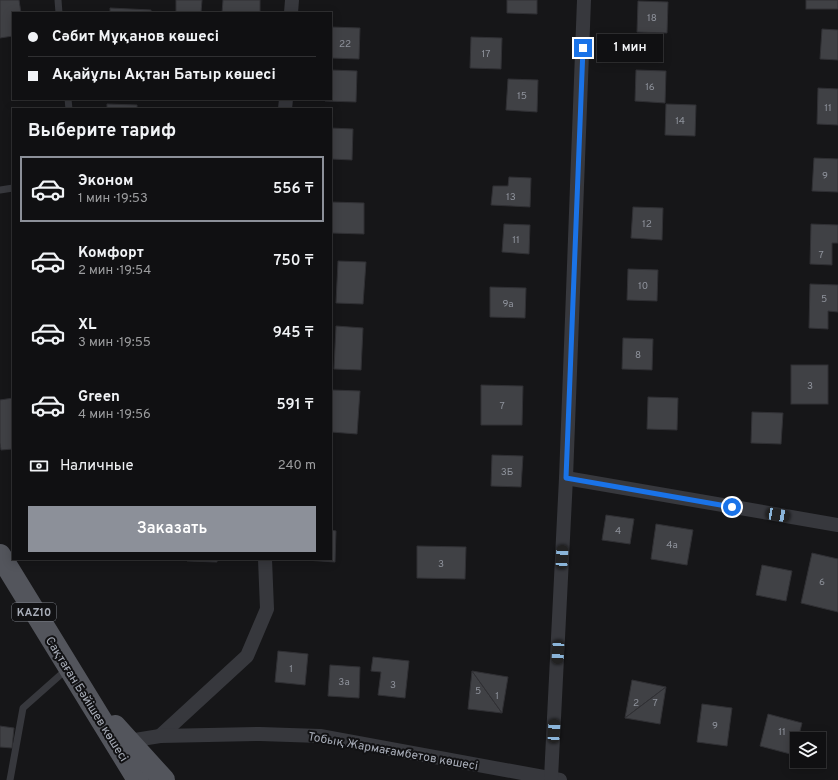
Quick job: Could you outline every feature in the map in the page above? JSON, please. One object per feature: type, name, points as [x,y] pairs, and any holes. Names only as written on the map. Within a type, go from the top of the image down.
[{"type":"main road","name":"Сақтаған Бәйішев көшесі","points":[[0,555],[138,780]]},
{"type":"main road","name":"KAZ10","points":[[85,695],[164,780]]},
{"type":"street","points":[[291,12],[292,0]]},
{"type":"street","points":[[556,779],[584,0]]},
{"type":"street","points":[[566,478],[838,525]]},
{"type":"street","points":[[160,736],[247,656],[268,609],[265,560]]},
{"type":"street","name":"Тобық Жармағамбетов көшесі","points":[[129,741],[160,736],[260,734],[320,736],[531,778],[556,779]]},
{"type":"lane","points":[[58,0],[59,12]]},
{"type":"lane","points":[[0,190],[12,188]]},
{"type":"lane","points":[[10,780],[23,708],[69,668]]},
{"type":"building","points":[[0,0],[19,0],[21,12],[12,12],[12,36],[0,38]]},
{"type":"building","points":[[176,0],[202,0],[201,12],[176,12]]},
{"type":"building","points":[[223,0],[260,0],[260,12],[222,12]]},
{"type":"building","points":[[507,0],[537,0],[537,14],[507,13]]},
{"type":"building","points":[[806,0],[838,0],[838,9],[806,9]]},
{"type":"building","points":[[638,1],[668,2],[667,33],[637,32]]},
{"type":"building","points":[[110,8],[151,10],[151,12],[110,12]]},
{"type":"building","points":[[332,27],[360,28],[359,59],[332,58]]},
{"type":"building","points":[[822,29],[838,30],[838,60],[820,59]]},
{"type":"building","points":[[471,37],[502,38],[501,69],[470,68]]},
{"type":"building","points":[[332,70],[357,71],[356,102],[325,101],[332,100]]},
{"type":"building","points":[[636,70],[666,71],[665,103],[635,101]]},
{"type":"building","points":[[508,79],[538,80],[537,112],[506,110]]},
{"type":"building","points":[[818,88],[838,89],[838,125],[817,124]]},
{"type":"building","points":[[107,104],[137,105],[137,108],[107,108]]},
{"type":"building","points":[[666,104],[696,105],[695,136],[665,135]]},
{"type":"building","points":[[332,128],[353,129],[352,160],[332,159]]},
{"type":"building","points":[[814,158],[838,159],[838,192],[812,191]]},
{"type":"building","points":[[509,177],[531,178],[530,207],[491,205],[493,186],[508,186]]},
{"type":"building","points":[[332,202],[364,203],[364,234],[332,233]]},
{"type":"building","points":[[633,207],[663,208],[662,240],[631,238]]},
{"type":"building","points":[[504,224],[530,225],[529,254],[502,252]]},
{"type":"building","points":[[811,224],[838,225],[838,243],[832,243],[832,265],[810,264]]},
{"type":"building","points":[[338,261],[366,262],[363,304],[336,303]]},
{"type":"building","points":[[628,269],[658,270],[657,301],[627,300]]},
{"type":"building","points":[[810,284],[838,285],[838,312],[828,311],[828,329],[809,328]]},
{"type":"building","points":[[490,287],[526,288],[525,318],[490,317]]},
{"type":"building","points":[[336,326],[363,328],[361,370],[334,369]]},
{"type":"building","points":[[623,338],[653,339],[652,370],[622,369]]},
{"type":"building","points":[[791,365],[828,365],[828,404],[791,404]]},
{"type":"building","points":[[481,385],[523,386],[522,425],[481,425]]},
{"type":"building","points":[[332,390],[360,391],[357,434],[332,432]]},
{"type":"building","points":[[648,397],[678,398],[677,430],[647,429]]},
{"type":"building","points":[[12,398],[12,449],[1,450],[0,400]]},
{"type":"building","points":[[752,412],[783,413],[781,444],[751,443]]},
{"type":"building","points":[[492,455],[523,456],[521,487],[491,486]]},
{"type":"building","points":[[606,515],[634,519],[630,544],[602,540]]},
{"type":"building","points":[[656,524],[693,530],[687,565],[651,559]]},
{"type":"building","points":[[332,530],[336,531],[335,562],[305,560],[332,560]]},
{"type":"building","points":[[417,546],[466,547],[465,579],[417,578]]},
{"type":"building","points":[[812,553],[838,559],[838,612],[801,603]]},
{"type":"building","points":[[217,560],[217,562],[187,561]]},
{"type":"building","points":[[762,565],[792,571],[786,601],[756,595]]},
{"type":"building","points":[[278,651],[308,654],[305,685],[275,682]]},
{"type":"building","points":[[373,657],[409,661],[405,698],[378,695],[381,672],[371,671]]},
{"type":"building","points":[[330,665],[360,667],[359,698],[328,696]]},
{"type":"building","points":[[472,671],[502,713],[468,709]]},
{"type":"building","points":[[472,671],[508,677],[502,713]]},
{"type":"building","points":[[632,680],[666,687],[625,718]]},
{"type":"building","points":[[666,687],[660,724],[625,718]]},
{"type":"building","points":[[702,704],[732,708],[727,746],[697,742]]},
{"type":"building","points":[[768,714],[802,723],[800,732],[790,732],[790,754],[760,746]]},
{"type":"building","points":[[0,726],[14,728],[12,748],[0,747]]},
{"type":"route","points":[[583,48],[566,478],[732,507]]}]
